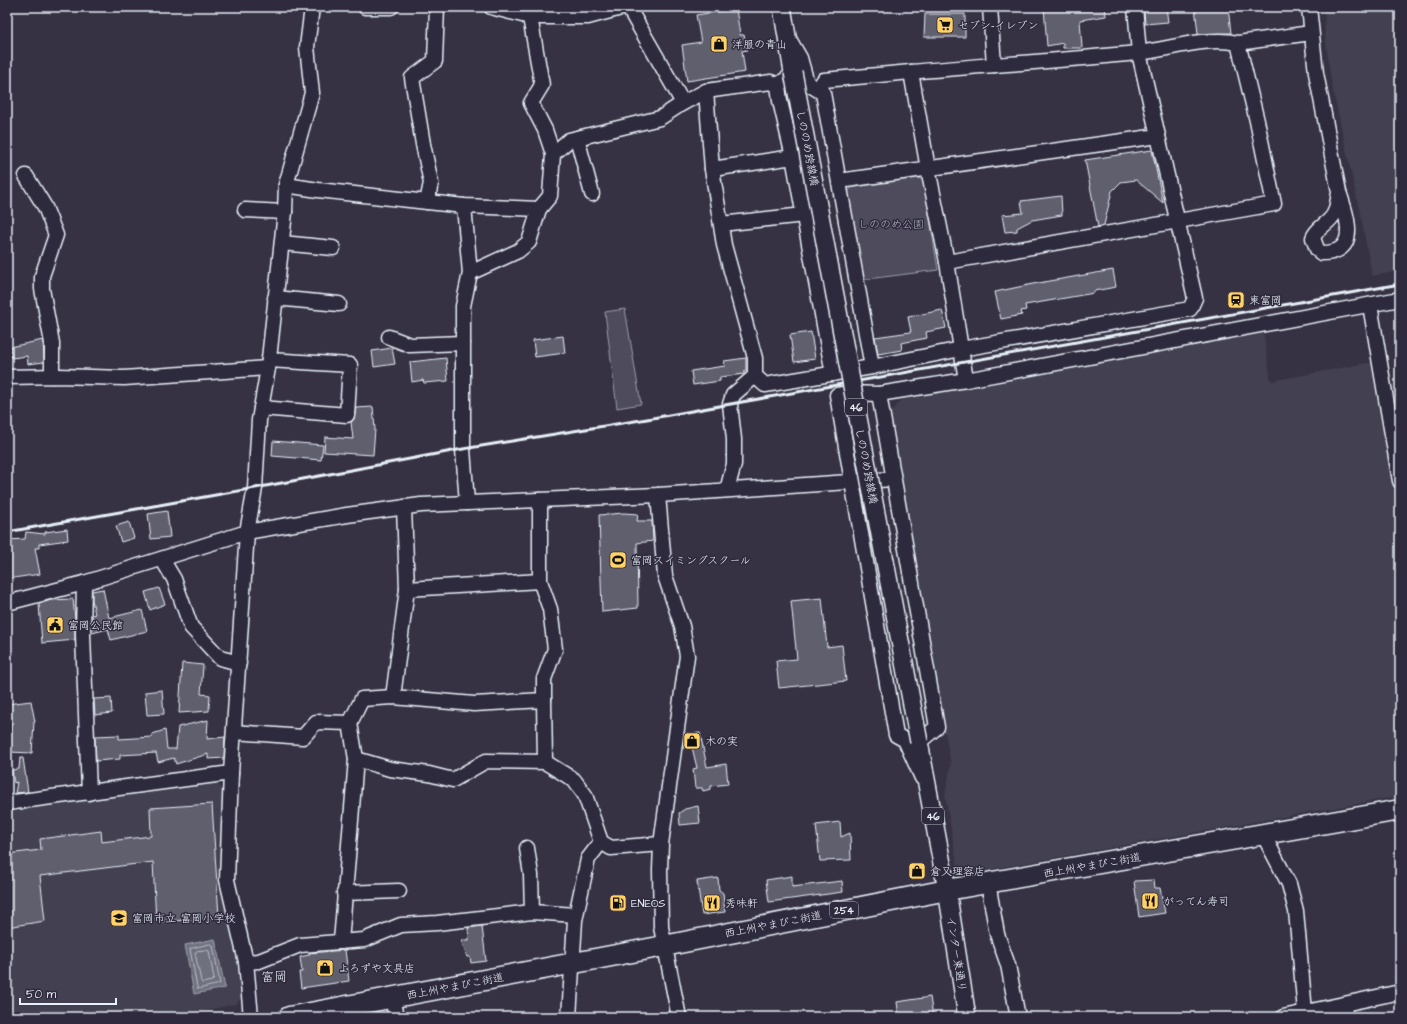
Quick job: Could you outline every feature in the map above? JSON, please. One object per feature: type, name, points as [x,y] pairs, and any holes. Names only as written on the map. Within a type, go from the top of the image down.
[{"type":"highway","name":"西上州やまびこ街道","points":[[289,1017],[394,1008],[572,964],[947,890],[1400,810]]},
{"type":"main road","name":"46","points":[[782,7],[794,72]]},
{"type":"main road","name":"しののめ跨線橋","points":[[794,72],[919,742]]},
{"type":"main road","name":"46","points":[[919,742],[947,890]]},
{"type":"main road","name":"インター東通り","points":[[947,890],[967,1017]]},
{"type":"street","points":[[251,1017],[246,962],[227,880],[231,773],[247,532],[255,488],[259,420],[276,298],[285,212],[286,185],[312,93],[307,47],[312,7]]},
{"type":"street","points":[[365,7],[387,7]]},
{"type":"street","points":[[426,202],[431,183],[412,78],[435,61],[437,7]]},
{"type":"street","points":[[491,7],[530,17],[588,17],[625,7]]},
{"type":"street","points":[[628,7],[683,103]]},
{"type":"street","points":[[990,7],[994,65]]},
{"type":"street","points":[[755,376],[765,385],[1190,309],[1195,298],[1139,53],[1134,7]]},
{"type":"street","points":[[1309,7],[1316,73],[1339,192]]},
{"type":"street","points":[[470,273],[518,250],[529,242],[539,209],[550,196],[553,154],[545,130],[532,103],[542,85],[530,17]]},
{"type":"street","points":[[818,89],[824,80],[994,65],[1075,60],[1139,53],[1189,44],[1227,40],[1238,43],[1311,28]]},
{"type":"street","points":[[787,37],[800,58],[808,83],[823,93],[872,367]]},
{"type":"street","points":[[947,262],[1274,204],[1257,121],[1238,43]]},
{"type":"street","points":[[778,85],[794,72]]},
{"type":"street","points":[[911,72],[928,169],[947,262],[966,380]]},
{"type":"street","points":[[553,154],[569,140],[660,118],[683,103],[706,91],[771,82],[778,85]]},
{"type":"street","points":[[778,85],[780,101],[793,157],[833,374]]},
{"type":"street","points":[[706,91],[712,169],[724,245],[755,358],[755,376],[733,396],[730,404],[734,439],[734,464],[727,490]]},
{"type":"street","points":[[839,181],[1158,136]]},
{"type":"street","points":[[577,138],[592,194]]},
{"type":"street","points":[[712,169],[793,157]]},
{"type":"street","points":[[26,176],[45,206],[56,235],[42,276],[42,289],[52,343],[52,376]]},
{"type":"street","points":[[286,185],[318,190],[464,206],[539,209]]},
{"type":"street","points":[[464,206],[470,273],[464,306],[463,343],[463,449],[467,503]]},
{"type":"street","points":[[245,210],[285,212]]},
{"type":"street","points":[[721,224],[804,215]]},
{"type":"street","points":[[282,243],[333,248]]},
{"type":"street","points":[[276,298],[339,304]]},
{"type":"street","points":[[929,794],[904,740],[896,735],[837,395],[850,393],[879,394],[966,380],[1400,299]]},
{"type":"street","points":[[1370,305],[1400,481]]},
{"type":"street","points":[[389,336],[410,345],[463,343]]},
{"type":"street","points":[[7,377],[52,376],[124,378],[268,364],[350,365],[347,415],[261,408]]},
{"type":"street","points":[[879,394],[937,727],[919,742]]},
{"type":"street","points":[[7,603],[84,583],[247,532],[404,507],[658,495],[893,479]]},
{"type":"street","points":[[658,495],[664,576],[682,626],[687,656],[660,844],[661,927],[678,1017]]},
{"type":"street","points":[[540,500],[540,581],[550,609],[555,649],[544,679],[545,762]]},
{"type":"street","points":[[393,697],[407,589],[404,507]]},
{"type":"street","points":[[162,559],[174,578],[191,626],[220,658],[239,663]]},
{"type":"street","points":[[407,589],[540,581]]},
{"type":"street","points":[[84,583],[83,634],[89,792]]},
{"type":"street","points":[[341,942],[356,759],[350,723],[362,699],[393,697],[474,704],[544,700]]},
{"type":"street","points":[[234,732],[303,737],[316,722],[350,723]]},
{"type":"street","points":[[356,759],[390,769],[429,774],[453,780],[486,761],[545,762],[574,780],[585,795],[601,842],[612,848],[660,844]]},
{"type":"street","points":[[7,803],[231,773]]},
{"type":"street","points":[[1263,834],[1289,884],[1296,911],[1305,1012]]},
{"type":"street","points":[[569,1017],[576,916],[588,859],[601,842]]},
{"type":"street","points":[[527,848],[531,875],[532,912]]},
{"type":"street","points":[[988,883],[997,934],[1008,965],[1018,1017]]},
{"type":"street","points":[[344,894],[400,891]]},
{"type":"street","points":[[246,962],[259,961],[300,945],[364,940],[401,925],[437,923],[532,912],[576,916]]},
{"type":"street","points":[[1283,1017],[1305,1012],[1344,1011],[1400,992]]},
{"type":"shaded area","points":[[1324,7],[1400,7],[1400,271],[1372,276],[1362,222],[1331,81],[1325,35]]},
{"type":"shaded area","points":[[1263,331],[1271,381],[1373,362],[1400,512],[1400,796],[970,873],[957,864],[945,795],[951,765],[886,419],[901,400]]},
{"type":"shaded area","name":"富岡市立 富岡小学校","points":[[202,782],[217,782],[223,791],[247,992],[236,1004],[176,1017],[7,1017],[7,807]]},
{"type":"green space","name":"しののめ公園","points":[[917,176],[924,182],[938,270],[860,280],[845,197],[851,188]]},
{"type":"green space","points":[[625,309],[641,404],[617,408],[605,312]]},
{"type":"water","points":[[215,939],[225,988],[194,994],[185,945]]},
{"type":"building","points":[[1044,7],[1105,7],[1106,16],[1080,20],[1082,48],[1063,48],[1063,43],[1047,46]]},
{"type":"building","points":[[1146,7],[1166,7],[1168,22],[1145,24],[1144,10]]},
{"type":"building","points":[[1195,7],[1228,7],[1231,33],[1198,34]]},
{"type":"building","name":"洋服の青山","points":[[736,9],[740,35],[744,35],[747,50],[742,51],[745,72],[687,81],[682,45],[701,42],[696,15]]},
{"type":"building","name":"セブン-イレブン","points":[[925,14],[965,14],[965,37],[924,37]]},
{"type":"building","points":[[1152,150],[1163,203],[1136,180],[1121,182],[1112,191],[1104,225],[1098,227],[1085,160]]},
{"type":"building","points":[[1061,196],[1062,215],[1032,220],[1017,228],[1017,231],[1005,232],[1002,215],[1023,213],[1021,201]]},
{"type":"building","points":[[1113,270],[1116,287],[1094,291],[1094,293],[1025,305],[1026,310],[1021,311],[1022,315],[1001,319],[995,292]]},
{"type":"building","points":[[942,310],[946,328],[926,332],[927,338],[901,343],[902,350],[878,354],[875,337],[911,332],[908,317]]},
{"type":"building","points":[[811,332],[815,359],[794,362],[790,335]]},
{"type":"building","points":[[563,336],[565,353],[535,357],[533,340]]},
{"type":"building","points":[[43,340],[44,362],[28,364],[27,356],[12,358],[10,347]]},
{"type":"building","points":[[392,348],[395,364],[374,367],[372,351]]},
{"type":"building","points":[[446,358],[448,381],[424,383],[423,380],[412,382],[410,362]]},
{"type":"building","points":[[746,358],[746,371],[744,374],[720,377],[720,381],[693,385],[691,371],[725,366],[724,361]]},
{"type":"building","points":[[373,407],[375,429],[373,455],[324,452],[325,437],[353,439],[351,422],[354,419],[356,408]]},
{"type":"building","points":[[273,441],[323,445],[321,460],[272,456]]},
{"type":"building","points":[[167,511],[170,537],[151,539],[148,514]]},
{"type":"building","points":[[624,513],[638,514],[637,521],[652,521],[653,541],[637,543],[638,608],[602,612],[599,515]]},
{"type":"building","points":[[129,522],[134,538],[121,542],[116,526]]},
{"type":"building","points":[[67,529],[68,540],[39,544],[39,548],[35,548],[40,574],[7,579],[7,540],[25,539],[26,532],[45,534],[45,532]]},
{"type":"building","points":[[159,588],[165,604],[150,610],[145,592]]},
{"type":"building","points":[[103,589],[109,618],[142,610],[147,631],[111,640],[108,629],[92,633],[92,615],[95,614],[92,591]]},
{"type":"building","points":[[822,598],[827,647],[842,645],[846,681],[779,688],[776,661],[797,659],[791,601]]},
{"type":"building","points":[[73,599],[75,640],[42,643],[39,604],[51,600]]},
{"type":"building","points":[[182,663],[203,665],[201,694],[210,695],[209,711],[179,713]]},
{"type":"building","points":[[162,690],[164,714],[147,715],[145,692]]},
{"type":"building","points":[[111,698],[112,713],[95,715],[94,699]]},
{"type":"building","points":[[31,701],[35,722],[32,753],[9,752],[11,724],[7,725],[7,704]]},
{"type":"building","points":[[208,720],[207,739],[225,737],[224,758],[208,759],[208,754],[176,764],[174,758],[158,762],[156,753],[120,755],[120,759],[96,761],[95,736],[119,735],[119,739],[152,737],[152,734],[165,730],[167,749],[176,749],[178,727]]},
{"type":"building","points":[[700,733],[707,767],[726,764],[728,784],[711,786],[711,789],[703,791],[702,788],[695,788],[693,769],[697,768],[692,747],[683,748],[685,734]]},
{"type":"building","points":[[20,758],[23,758],[28,792],[15,793],[17,782],[14,783],[12,770],[19,769]]},
{"type":"building","points":[[212,804],[219,918],[156,922],[153,862],[40,876],[45,921],[7,927],[7,854],[41,850],[40,839],[101,831],[102,842],[151,836],[150,808]]},
{"type":"building","points":[[698,806],[700,823],[680,825],[679,813],[685,809]]},
{"type":"building","points":[[840,822],[841,837],[850,833],[851,860],[820,861],[816,825]]},
{"type":"building","points":[[792,876],[792,887],[842,881],[843,892],[769,902],[766,880]]},
{"type":"building","name":"秀味軒","points":[[718,878],[719,890],[723,893],[725,912],[702,915],[697,881]]},
{"type":"building","name":"がってん寿司","points":[[1154,880],[1155,888],[1160,888],[1165,913],[1139,917],[1134,881]]},
{"type":"building","points":[[482,926],[486,961],[471,963],[470,957],[467,957],[461,940],[469,940],[468,928]]},
{"type":"building","points":[[345,950],[349,981],[301,988],[299,972],[302,972],[300,957],[309,955],[309,953]]},
{"type":"building","points":[[930,997],[933,1017],[899,1017],[897,1002]]},
{"type":"railway","points":[[7,532],[463,449],[647,419],[1400,284]]},
{"type":"place","name":"セブン-イレブン","points":[[945,25]]},
{"type":"place","name":"洋服の青山","points":[[719,44]]},
{"type":"place","name":"東富岡","points":[[1236,300]]},
{"type":"place","name":"富岡スイミングスクール","points":[[618,560]]},
{"type":"place","name":"富岡公民館","points":[[55,625]]},
{"type":"place","name":"木の実","points":[[692,741]]},
{"type":"place","name":"倉又理容店","points":[[917,871]]},
{"type":"place","name":"がってん寿司","points":[[1150,901]]},
{"type":"place","name":"ENEOS","points":[[618,903]]},
{"type":"place","name":"秀味軒","points":[[712,903]]},
{"type":"place","name":"富岡市立 富岡小学校","points":[[119,918]]},
{"type":"place","name":"よろずや文具店","points":[[325,968]]},
{"type":"district","name":"富岡","points":[[274,976]]}]
